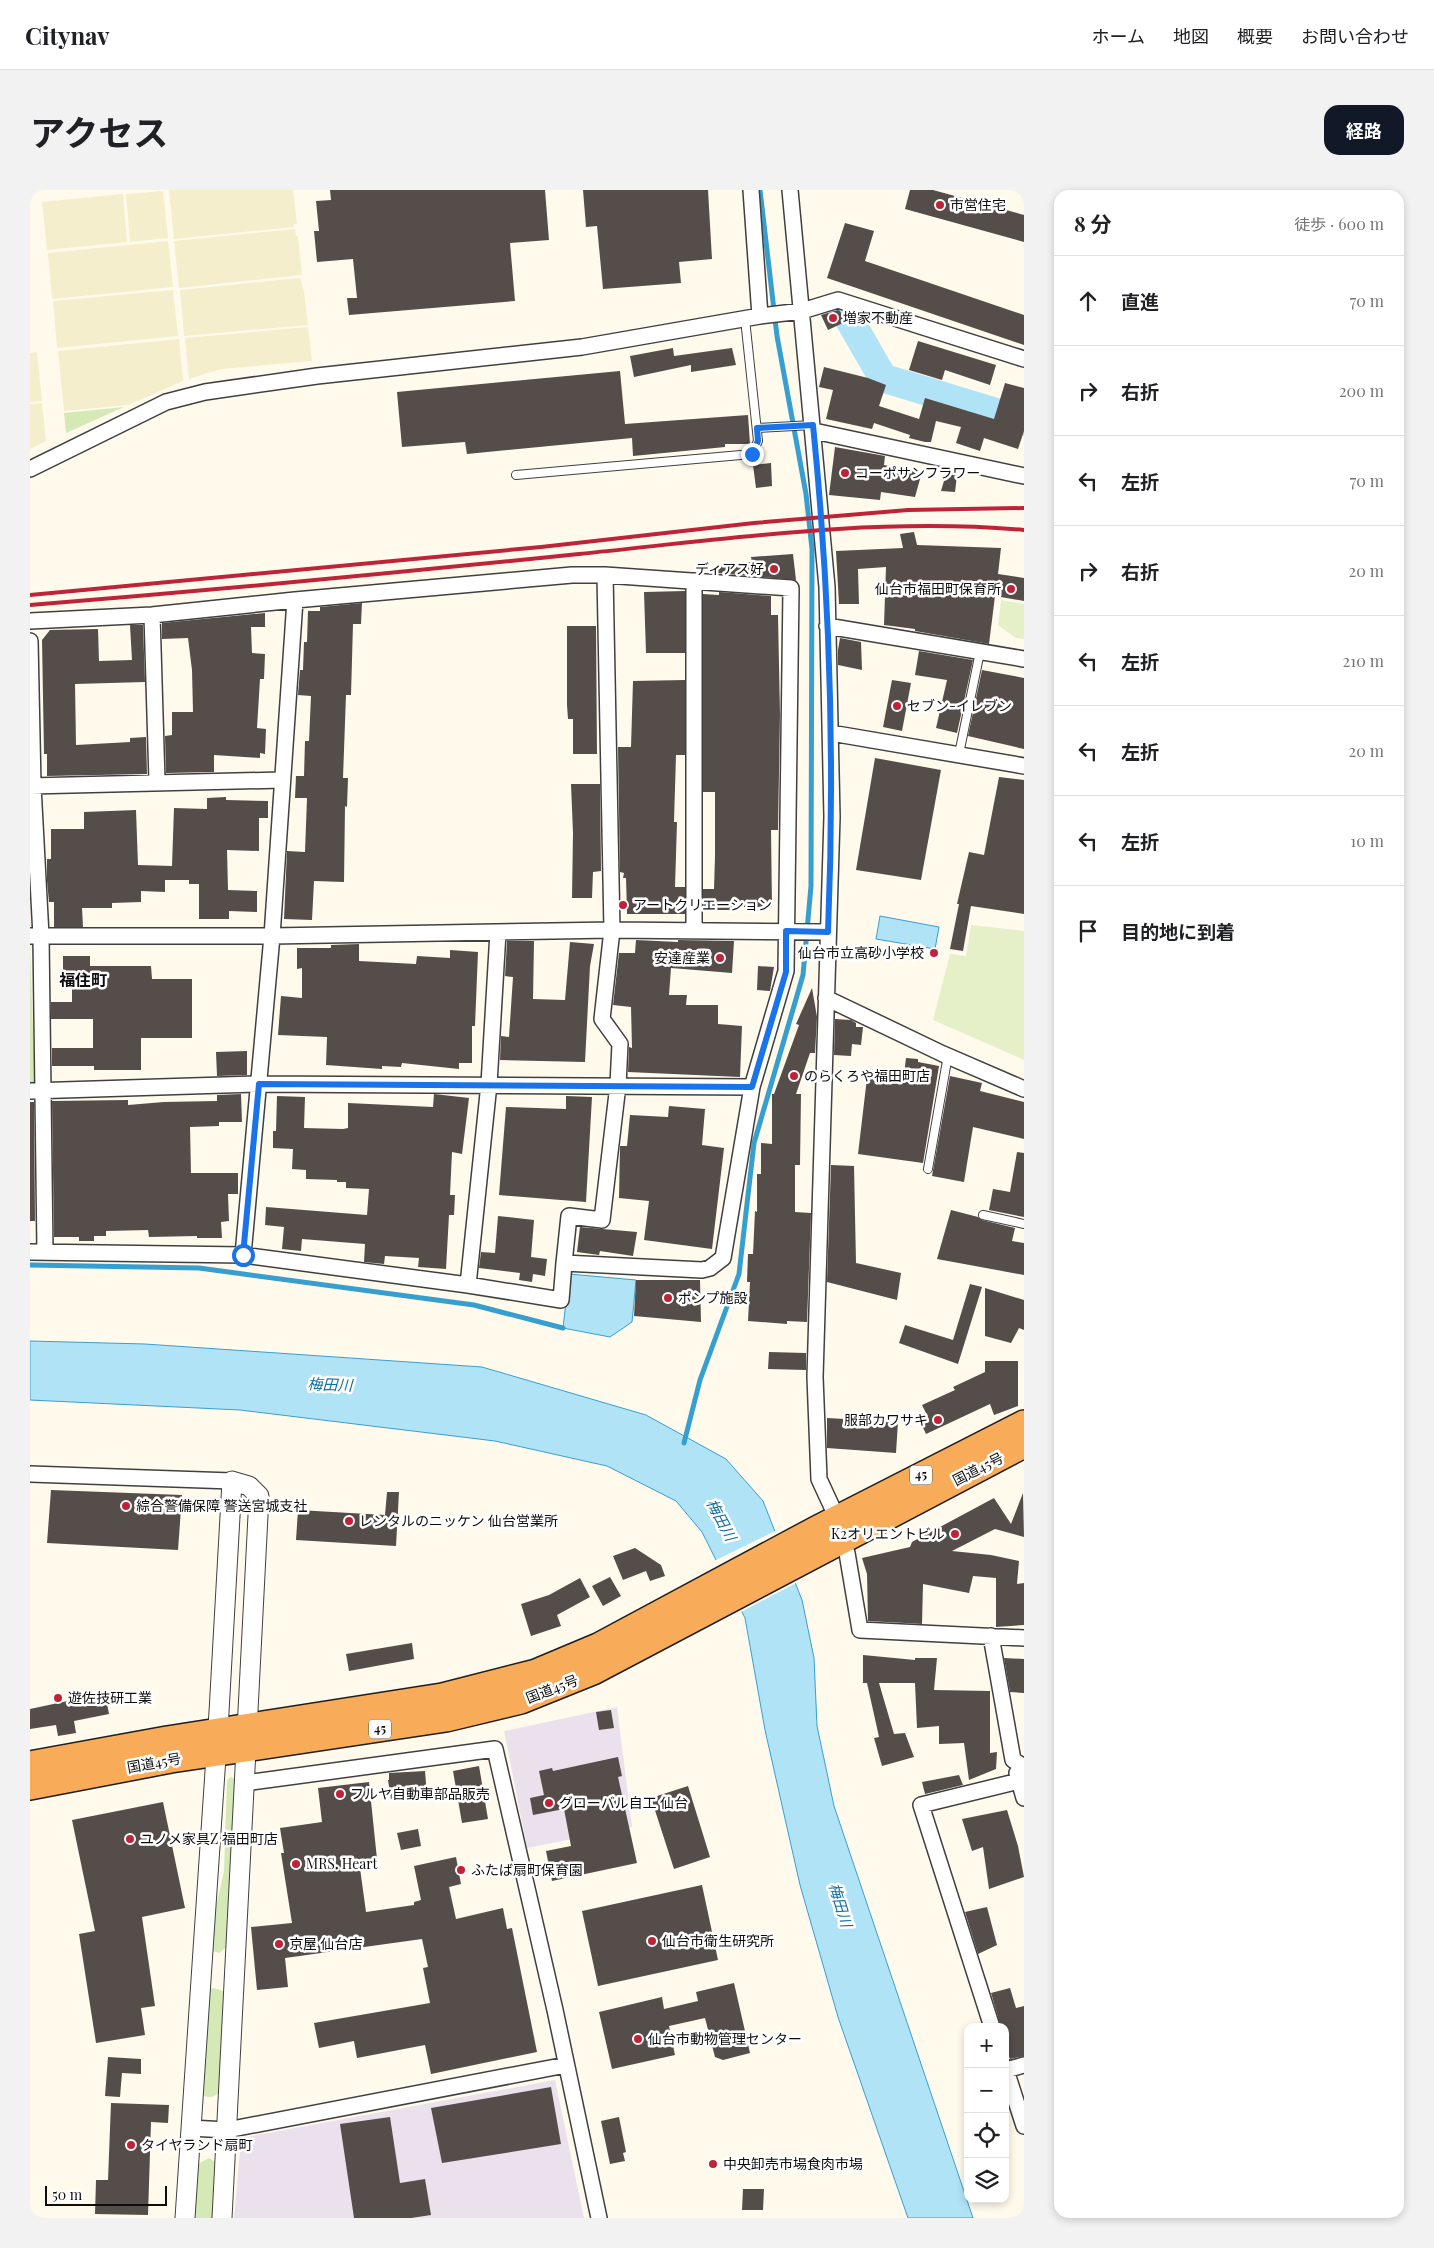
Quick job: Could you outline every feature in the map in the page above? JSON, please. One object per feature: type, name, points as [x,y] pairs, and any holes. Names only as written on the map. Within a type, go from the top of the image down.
[{"type":"highway","name":"国道45号","points":[[30,1764],[246,1738],[442,1696],[536,1672],[710,1599],[831,1533],[1024,1423]]},
{"type":"highway","name":"国道45号","points":[[831,1533],[1024,1446]]},
{"type":"highway","name":"国道45号","points":[[30,1787],[171,1760],[217,1742]]},
{"type":"street","points":[[751,190],[756,317]]},
{"type":"street","points":[[790,190],[827,587],[831,733],[832,818],[823,932],[826,998],[815,1377],[819,1479],[831,1533],[847,1553],[860,1630],[1024,1638]]},
{"type":"street","points":[[30,469],[166,402],[205,392],[317,376],[582,347],[756,317],[802,311],[838,300],[1024,359]]},
{"type":"street","points":[[813,428],[1024,476]]},
{"type":"street","points":[[30,621],[152,615],[572,574],[694,580],[791,588],[791,931],[786,972],[752,1087],[723,1258],[710,1268],[702,1270],[564,1263]]},
{"type":"street","points":[[30,1252],[243,1255],[468,1285],[561,1300],[569,1216],[602,1220],[618,1085],[620,1044],[602,1019],[612,930],[605,575]]},
{"type":"street","points":[[694,580],[694,931]]},
{"type":"street","points":[[243,1255],[272,936],[295,600]]},
{"type":"street","points":[[152,615],[157,781]]},
{"type":"street","points":[[827,626],[1024,659]]},
{"type":"street","points":[[30,641],[36,1091],[45,1252]]},
{"type":"street","points":[[831,733],[1024,766]]},
{"type":"street","points":[[32,786],[157,781],[282,780]]},
{"type":"street","points":[[35,936],[272,936],[612,930],[823,932]]},
{"type":"street","points":[[468,1285],[489,1084],[498,932]]},
{"type":"street","points":[[826,998],[948,1056],[1024,1089]]},
{"type":"street","points":[[36,1091],[259,1084],[752,1087]]},
{"type":"street","points":[[30,1474],[232,1482],[249,1486],[259,1496],[246,1738],[246,1782],[222,2218]]},
{"type":"street","points":[[185,2218],[217,1742],[232,1482]]},
{"type":"street","points":[[991,1636],[1024,1798]]},
{"type":"street","points":[[246,1782],[495,1749],[599,2218]]},
{"type":"street","points":[[991,2023],[921,1805],[1019,1769]]},
{"type":"street","points":[[190,2128],[227,2130],[566,2065]]},
{"type":"street","points":[[1009,2068],[1024,2065]]},
{"type":"street","points":[[1009,2078],[1024,2126]]},
{"type":"lane","points":[[516,475],[752,454],[758,441],[756,317]]},
{"type":"lane","points":[[757,428],[782,426],[813,428]]},
{"type":"lane","points":[[959,754],[980,652]]},
{"type":"lane","points":[[928,1169],[948,1056]]},
{"type":"lane","points":[[983,1216],[1024,1224]]},
{"type":"shaded area","points":[[169,190],[293,190],[297,224],[294,224],[294,227],[174,239]]},
{"type":"shaded area","points":[[163,191],[168,238],[130,242],[126,194]]},
{"type":"shaded area","points":[[123,194],[127,242],[47,250],[42,202]]},
{"type":"shaded area","points":[[295,229],[296,236],[298,236],[302,275],[179,288],[174,241]]},
{"type":"shaded area","points":[[168,241],[173,287],[52,299],[48,253]]},
{"type":"shaded area","points":[[300,278],[304,291],[308,325],[184,336],[180,290]]},
{"type":"shaded area","points":[[173,290],[178,336],[57,348],[53,301]]},
{"type":"shaded area","points":[[308,327],[312,361],[221,369],[189,379],[185,338]]},
{"type":"shaded area","points":[[179,339],[183,381],[128,405],[64,411],[58,351]]},
{"type":"shaded area","points":[[37,352],[42,401],[30,402],[30,353]]},
{"type":"shaded area","points":[[42,403],[46,441],[30,449],[30,404]]},
{"type":"shaded area","points":[[617,1707],[632,1827],[527,1848],[504,1731]]},
{"type":"shaded area","points":[[555,2080],[584,2218],[234,2218],[241,2138]]},
{"type":"green space","points":[[124,407],[66,433],[64,413]]},
{"type":"green space","points":[[1001,600],[1024,604],[1024,639],[1016,638],[998,625]]},
{"type":"green space","points":[[971,925],[1024,931],[1024,1060],[933,1020],[950,954],[966,956]]},
{"type":"green space","points":[[30,945],[35,1086],[30,1087]]},
{"type":"green space","points":[[231,1777],[236,1779],[228,1946],[219,1953],[213,1951],[210,1947],[210,1931],[224,1872],[227,1780]]},
{"type":"green space","points":[[214,1988],[223,1991],[225,1995],[220,2090],[215,2096],[209,2097],[204,2096],[201,2091],[210,1989]]},
{"type":"green space","points":[[209,2158],[215,2162],[213,2218],[194,2218],[196,2165]]},
{"type":"water","points":[[880,916],[939,927],[935,949],[876,939]]},
{"type":"water","points":[[569,1274],[636,1280],[632,1322],[610,1337],[563,1328]]},
{"type":"water","name":"梅田川","points":[[30,1341],[145,1344],[482,1367],[646,1415],[726,1459],[763,1501],[802,1600],[814,1658],[817,1726],[834,1806],[964,2191],[964,2203],[968,2203],[973,2218],[908,2218],[838,2017],[800,1885],[765,1730],[745,1618],[702,1532],[676,1501],[607,1466],[495,1441],[240,1410],[30,1400]]},
{"type":"pier","points":[[777,1530],[798,1582],[739,1613],[714,1561]]},
{"type":"building","points":[[330,190],[545,190],[549,240],[510,243],[515,301],[349,315],[347,298],[357,298],[353,259],[317,262],[314,231],[319,231],[316,201],[331,200]]},
{"type":"building","points":[[583,190],[708,190],[712,259],[679,262],[681,283],[603,289],[597,226],[586,227]]},
{"type":"building","points":[[910,190],[933,190],[1024,215],[1024,242],[905,209]]},
{"type":"building","points":[[845,223],[874,231],[865,261],[1024,315],[1024,345],[827,278]]},
{"type":"building","name":"増家不動産","points":[[838,310],[845,322],[828,330],[821,315]]},
{"type":"building","points":[[918,341],[996,365],[990,385],[945,370],[942,380],[909,370]]},
{"type":"building","points":[[673,348],[674,356],[732,348],[736,365],[691,372],[691,365],[634,377],[630,356]]},
{"type":"building","points":[[824,367],[868,378],[886,385],[879,406],[919,419],[925,398],[994,419],[1005,383],[1024,388],[1024,431],[1018,449],[984,438],[980,451],[956,443],[961,427],[936,421],[931,442],[925,442],[909,438],[910,435],[874,423],[872,429],[826,419],[833,390],[819,387]]},
{"type":"building","points":[[620,371],[625,424],[748,415],[750,444],[725,444],[725,447],[633,456],[632,438],[467,454],[465,442],[402,447],[397,392]]},
{"type":"building","points":[[835,447],[885,456],[884,465],[922,472],[915,497],[881,492],[880,500],[829,495]]},
{"type":"building","points":[[771,463],[772,486],[756,488],[753,465]]},
{"type":"building","points":[[946,474],[957,475],[955,492],[941,491]]},
{"type":"building","points":[[914,532],[917,545],[1001,548],[998,574],[1024,578],[1024,601],[995,596],[989,644],[915,631],[915,629],[884,625],[886,567],[858,569],[859,604],[839,604],[836,551],[903,548],[900,534]]},
{"type":"building","name":"ディアス好","points":[[793,554],[796,580],[717,573],[717,565],[752,562],[751,557]]},
{"type":"building","points":[[685,591],[685,653],[646,653],[644,592]]},
{"type":"building","points":[[719,592],[771,596],[771,615],[778,615],[780,715],[778,830],[771,830],[772,907],[738,907],[738,910],[703,910],[703,889],[714,889],[715,792],[703,792],[703,594],[719,595]]},
{"type":"building","points":[[362,603],[361,624],[353,624],[351,695],[346,695],[343,778],[348,778],[347,807],[345,806],[344,882],[314,881],[312,920],[284,919],[287,851],[305,852],[307,798],[295,798],[296,776],[304,776],[305,741],[309,741],[311,696],[298,695],[300,670],[303,670],[304,642],[307,642],[308,611],[320,611],[320,607]]},
{"type":"building","points":[[265,613],[265,627],[251,627],[252,653],[265,654],[264,679],[260,679],[257,728],[266,729],[265,754],[260,753],[260,758],[214,755],[214,772],[166,773],[165,736],[172,735],[172,712],[193,712],[192,670],[188,638],[162,639],[162,623]]},
{"type":"building","points":[[130,625],[143,625],[145,682],[75,684],[76,745],[130,742],[130,738],[146,737],[147,774],[47,776],[47,754],[44,754],[42,640],[50,630],[98,629],[99,661],[132,660]]},
{"type":"building","points":[[567,626],[596,626],[597,754],[573,754],[573,719],[568,719],[567,705]]},
{"type":"building","points":[[840,638],[861,642],[862,670],[838,665]]},
{"type":"building","points":[[919,651],[973,660],[957,733],[936,728],[947,680],[915,675]]},
{"type":"building","points":[[982,670],[1024,678],[1024,749],[968,736]]},
{"type":"building","points":[[685,680],[685,755],[676,755],[674,822],[677,822],[675,887],[685,887],[685,914],[627,914],[626,878],[623,878],[624,873],[620,872],[618,747],[631,747],[633,681]]},
{"type":"building","points":[[892,680],[911,683],[902,731],[883,727]]},
{"type":"building","points":[[875,758],[941,770],[921,880],[856,870]]},
{"type":"building","points":[[999,777],[1024,780],[1024,914],[971,906],[963,951],[950,949],[959,904],[957,904],[969,852],[984,855]]},
{"type":"building","points":[[571,784],[600,784],[601,871],[593,872],[592,898],[572,898],[573,833]]},
{"type":"building","points":[[226,797],[226,800],[268,801],[268,818],[259,818],[259,851],[227,850],[228,890],[257,891],[257,912],[229,911],[229,919],[199,919],[199,884],[189,884],[189,880],[165,880],[165,892],[141,891],[141,902],[112,903],[112,908],[82,908],[83,927],[54,927],[54,902],[49,902],[47,881],[47,859],[51,859],[51,829],[84,829],[84,812],[136,810],[138,865],[172,866],[174,808],[207,809],[207,798]]},
{"type":"building","points":[[636,940],[678,942],[678,940],[734,941],[732,973],[671,968],[669,995],[687,995],[686,1005],[718,1005],[718,1024],[742,1026],[740,1077],[628,1072],[629,1047],[632,1048],[631,1007],[613,1005],[619,953],[635,953]]},
{"type":"building","points":[[507,941],[534,941],[533,999],[565,1000],[570,942],[594,944],[590,966],[585,1062],[500,1060],[501,1036],[509,1037],[513,977],[505,976]]},
{"type":"building","points":[[359,944],[359,961],[416,964],[417,956],[450,958],[450,950],[478,952],[475,1026],[472,1026],[472,1063],[459,1063],[459,1069],[402,1063],[401,1067],[382,1066],[382,1069],[326,1065],[327,1037],[278,1035],[281,996],[302,998],[302,968],[297,969],[297,948],[331,948],[331,945]]},
{"type":"building","points":[[63,956],[90,956],[90,966],[151,966],[152,979],[192,979],[192,1038],[141,1038],[141,1070],[94,1070],[94,1066],[52,1066],[52,1048],[93,1048],[93,1019],[51,1019],[51,1002],[72,1002],[72,976],[63,976]]},
{"type":"building","points":[[758,966],[774,967],[770,991],[757,990]]},
{"type":"building","points":[[812,988],[817,1017],[815,1053],[810,1053],[796,1094],[801,1094],[800,1165],[795,1165],[795,1212],[811,1213],[807,1322],[787,1321],[787,1324],[748,1321],[750,1282],[747,1282],[748,1254],[753,1254],[755,1211],[757,1212],[757,1174],[761,1174],[761,1143],[772,1144],[772,1094],[774,1094],[799,1025],[796,1024]]},
{"type":"building","points":[[835,1019],[851,1020],[856,1023],[856,1027],[863,1027],[861,1045],[852,1044],[851,1056],[834,1055]]},
{"type":"building","points":[[247,1051],[247,1075],[217,1076],[216,1052]]},
{"type":"building","points":[[906,1058],[918,1059],[918,1062],[939,1066],[923,1163],[858,1154],[867,1078],[903,1082]]},
{"type":"building","points":[[950,1076],[982,1083],[980,1091],[1024,1102],[1024,1139],[973,1127],[964,1182],[932,1176]]},
{"type":"building","points":[[241,1094],[242,1122],[219,1122],[219,1126],[190,1127],[191,1173],[238,1173],[238,1194],[228,1194],[229,1221],[221,1222],[222,1238],[197,1238],[197,1236],[149,1237],[148,1230],[106,1231],[106,1236],[94,1236],[94,1241],[79,1241],[79,1237],[54,1237],[52,1101],[128,1100],[128,1105],[217,1101],[217,1095]]},
{"type":"building","points":[[434,1094],[469,1098],[462,1154],[452,1152],[450,1195],[455,1195],[454,1215],[449,1215],[446,1269],[418,1267],[419,1258],[385,1256],[384,1264],[364,1262],[365,1244],[302,1239],[301,1251],[282,1249],[284,1227],[265,1225],[266,1207],[367,1215],[369,1189],[346,1188],[346,1182],[337,1182],[337,1180],[306,1179],[306,1170],[292,1169],[293,1149],[273,1148],[273,1131],[276,1131],[277,1096],[305,1097],[304,1128],[343,1129],[348,1128],[348,1103],[433,1107]]},
{"type":"building","points":[[566,1096],[592,1097],[586,1202],[499,1195],[506,1107],[566,1109]]},
{"type":"building","points":[[30,1102],[34,1102],[35,1221],[30,1221]]},
{"type":"building","points":[[669,1106],[705,1109],[702,1145],[724,1148],[712,1249],[644,1240],[649,1201],[619,1198],[620,1146],[627,1146],[630,1115],[668,1117]]},
{"type":"building","points":[[1017,1152],[1024,1153],[1024,1217],[989,1210],[993,1189],[1010,1192]]},
{"type":"building","points":[[831,1165],[854,1166],[856,1263],[901,1273],[897,1300],[827,1282]]},
{"type":"building","points":[[951,1210],[1015,1228],[1012,1241],[1024,1243],[1024,1275],[937,1259]]},
{"type":"building","points":[[498,1216],[534,1220],[531,1257],[547,1259],[545,1276],[533,1274],[532,1282],[519,1280],[520,1273],[479,1268],[481,1252],[495,1253]]},
{"type":"building","points":[[580,1227],[637,1232],[633,1256],[600,1251],[599,1255],[577,1252]]},
{"type":"building","name":"ポンプ施設","points":[[636,1280],[700,1280],[701,1322],[634,1316]]},
{"type":"building","points":[[970,1284],[982,1287],[958,1364],[899,1343],[905,1325],[953,1340]]},
{"type":"building","points":[[985,1288],[1024,1300],[1024,1330],[1019,1328],[1011,1343],[985,1336]]},
{"type":"building","points":[[769,1352],[806,1353],[806,1370],[768,1369]]},
{"type":"building","points":[[985,1361],[1018,1361],[1018,1406],[994,1415],[990,1404],[926,1434],[919,1419],[927,1415],[922,1405],[955,1390],[953,1387],[985,1372]]},
{"type":"building","points":[[827,1418],[898,1422],[896,1453],[827,1448]]},
{"type":"building","points":[[51,1490],[182,1495],[178,1550],[47,1543]]},
{"type":"building","points":[[387,1492],[399,1492],[396,1546],[296,1540],[298,1510],[385,1515]]},
{"type":"building","points":[[1023,1493],[1024,1537],[995,1529],[952,1551],[991,1555],[1019,1561],[1017,1584],[1024,1583],[1024,1625],[996,1627],[996,1578],[973,1576],[969,1593],[923,1584],[922,1624],[868,1621],[867,1574],[862,1558],[910,1547],[912,1542],[994,1498],[1011,1524]]},
{"type":"building","points":[[635,1548],[661,1565],[665,1576],[650,1581],[646,1571],[623,1580],[613,1556]]},
{"type":"building","points":[[610,1577],[621,1596],[603,1606],[592,1586]]},
{"type":"building","points":[[580,1578],[590,1597],[557,1615],[561,1626],[531,1636],[521,1604],[549,1595]]},
{"type":"building","points":[[412,1643],[414,1659],[349,1671],[346,1654]]},
{"type":"building","points":[[863,1655],[915,1660],[915,1658],[937,1658],[934,1690],[990,1691],[990,1753],[997,1752],[996,1769],[969,1780],[964,1743],[939,1744],[939,1726],[917,1728],[915,1683],[879,1683],[894,1734],[905,1733],[914,1757],[882,1766],[874,1738],[879,1737],[867,1683],[863,1683]]},
{"type":"building","points":[[1004,1658],[1024,1659],[1024,1693],[1010,1692]]},
{"type":"building","points":[[105,1693],[109,1714],[74,1721],[76,1733],[58,1736],[56,1725],[30,1729],[30,1709]]},
{"type":"building","points":[[611,1710],[614,1728],[599,1730],[596,1712]]},
{"type":"building","points":[[618,1757],[622,1776],[618,1777],[637,1863],[552,1881],[546,1851],[571,1846],[564,1809],[533,1815],[530,1798],[544,1795],[539,1771],[552,1768],[553,1771]]},
{"type":"building","points":[[479,1766],[488,1819],[462,1823],[453,1771]]},
{"type":"building","points":[[425,1771],[427,1796],[391,1799],[388,1780],[389,1773]]},
{"type":"building","points":[[959,1775],[963,1785],[925,1794],[922,1782]]},
{"type":"building","points":[[369,1782],[377,1859],[359,1861],[366,1912],[414,1905],[414,1902],[421,1900],[414,1866],[456,1857],[461,1884],[449,1887],[456,1919],[503,1908],[507,1929],[512,1928],[537,2052],[431,2074],[425,2045],[357,2058],[354,2041],[319,2048],[314,2023],[430,2003],[423,1968],[428,1967],[422,1939],[285,1958],[288,1987],[257,1990],[251,1927],[292,1923],[281,1853],[284,1853],[280,1828],[322,1822],[318,1788]]},
{"type":"building","points":[[688,1786],[710,1857],[674,1869],[651,1798]]},
{"type":"building","points":[[163,1802],[185,1908],[142,1917],[155,2006],[141,2008],[145,2035],[96,2043],[79,1934],[95,1931],[72,1820]]},
{"type":"building","points":[[1007,1810],[1018,1846],[1024,1877],[989,1889],[983,1847],[972,1851],[962,1819]]},
{"type":"building","points":[[418,1829],[421,1846],[401,1850],[397,1833]]},
{"type":"building","name":"仙台市衛生研究所","points":[[702,1885],[718,1960],[598,1986],[582,1911]]},
{"type":"building","points":[[987,1907],[997,1945],[978,1954],[965,1912]]},
{"type":"building","name":"仙台市動物管理センター","points":[[734,1983],[750,2053],[723,2060],[715,2057],[705,2018],[669,2026],[675,2055],[612,2069],[599,2012],[662,1997],[664,2009],[698,2001],[696,1992]]},
{"type":"building","points":[[1010,1988],[1016,2008],[1024,2006],[1024,2056],[1010,2059],[1009,2023],[1000,2023],[991,1993]]},
{"type":"building","points":[[108,2057],[141,2059],[141,2074],[122,2073],[120,2097],[105,2096]]},
{"type":"building","points":[[551,2087],[561,2144],[442,2163],[431,2108]]},
{"type":"building","points":[[111,2103],[169,2105],[168,2123],[151,2122],[148,2215],[95,2214],[96,2180],[108,2180]]},
{"type":"building","points":[[390,2117],[400,2183],[425,2179],[431,2215],[411,2218],[354,2218],[340,2124]]},
{"type":"building","points":[[619,2117],[626,2152],[623,2153],[625,2161],[610,2164],[601,2121]]},
{"type":"building","points":[[743,2189],[764,2189],[763,2210],[742,2210]]},
{"type":"waterway","points":[[684,1443],[700,1380],[739,1274],[754,1143],[803,975],[811,886],[812,549],[806,494],[777,336],[760,190]]},
{"type":"waterway","points":[[845,312],[883,378],[1024,421]]},
{"type":"waterway","points":[[30,1265],[199,1268],[474,1305],[563,1328]]},
{"type":"railway","points":[[30,595],[541,547],[754,523],[908,510],[1024,508]]},
{"type":"railway","points":[[30,605],[373,575],[746,536],[912,526],[1024,530]]},
{"type":"place","name":"市営住宅","points":[[940,205]]},
{"type":"place","name":"増家不動産","points":[[833,318]]},
{"type":"place","name":"コーポサンフラワー","points":[[845,473]]},
{"type":"place","name":"ディアス好","points":[[774,569]]},
{"type":"place","name":"仙台市福田町保育所","points":[[1011,589]]},
{"type":"place","name":"セブン-イレブン","points":[[897,706]]},
{"type":"place","name":"アートクリエーション","points":[[623,905]]},
{"type":"place","name":"仙台市立高砂小学校","points":[[934,953]]},
{"type":"place","name":"安達産業","points":[[720,958]]},
{"type":"place","name":"のらくろや福田町店","points":[[794,1076]]},
{"type":"place","name":"ポンプ施設","points":[[668,1298]]},
{"type":"place","name":"服部カワサキ","points":[[938,1420]]},
{"type":"place","name":"綜合警備保障 警送宮城支社","points":[[126,1506]]},
{"type":"place","name":"レンタルのニッケン 仙台営業所","points":[[349,1521]]},
{"type":"place","name":"K2オリエントビル","points":[[955,1534]]},
{"type":"place","name":"遊佐技研工業","points":[[58,1698]]},
{"type":"place","name":"フルヤ自動車部品販売","points":[[340,1794]]},
{"type":"place","name":"グローバル自工 仙台","points":[[549,1803]]},
{"type":"place","name":"ユノメ家具Z 福田町店","points":[[130,1839]]},
{"type":"place","name":"MRS. Heart","points":[[296,1864]]},
{"type":"place","name":"ふたば扇町保育園","points":[[461,1870]]},
{"type":"place","name":"仙台市衛生研究所","points":[[652,1941]]},
{"type":"place","name":"京屋 仙台店","points":[[279,1944]]},
{"type":"place","name":"仙台市動物管理センター","points":[[638,2039]]},
{"type":"place","name":"タイヤランド扇町","points":[[131,2145]]},
{"type":"place","name":"中央卸売市場食肉市場","points":[[713,2164]]},
{"type":"district","name":"福住町","points":[[83,980]]},
{"type":"route","points":[[243,1255],[259,1084],[752,1087],[786,972],[786,931],[828,932],[832,818],[827,587],[813,425],[757,428],[758,441],[752,454]]}]
